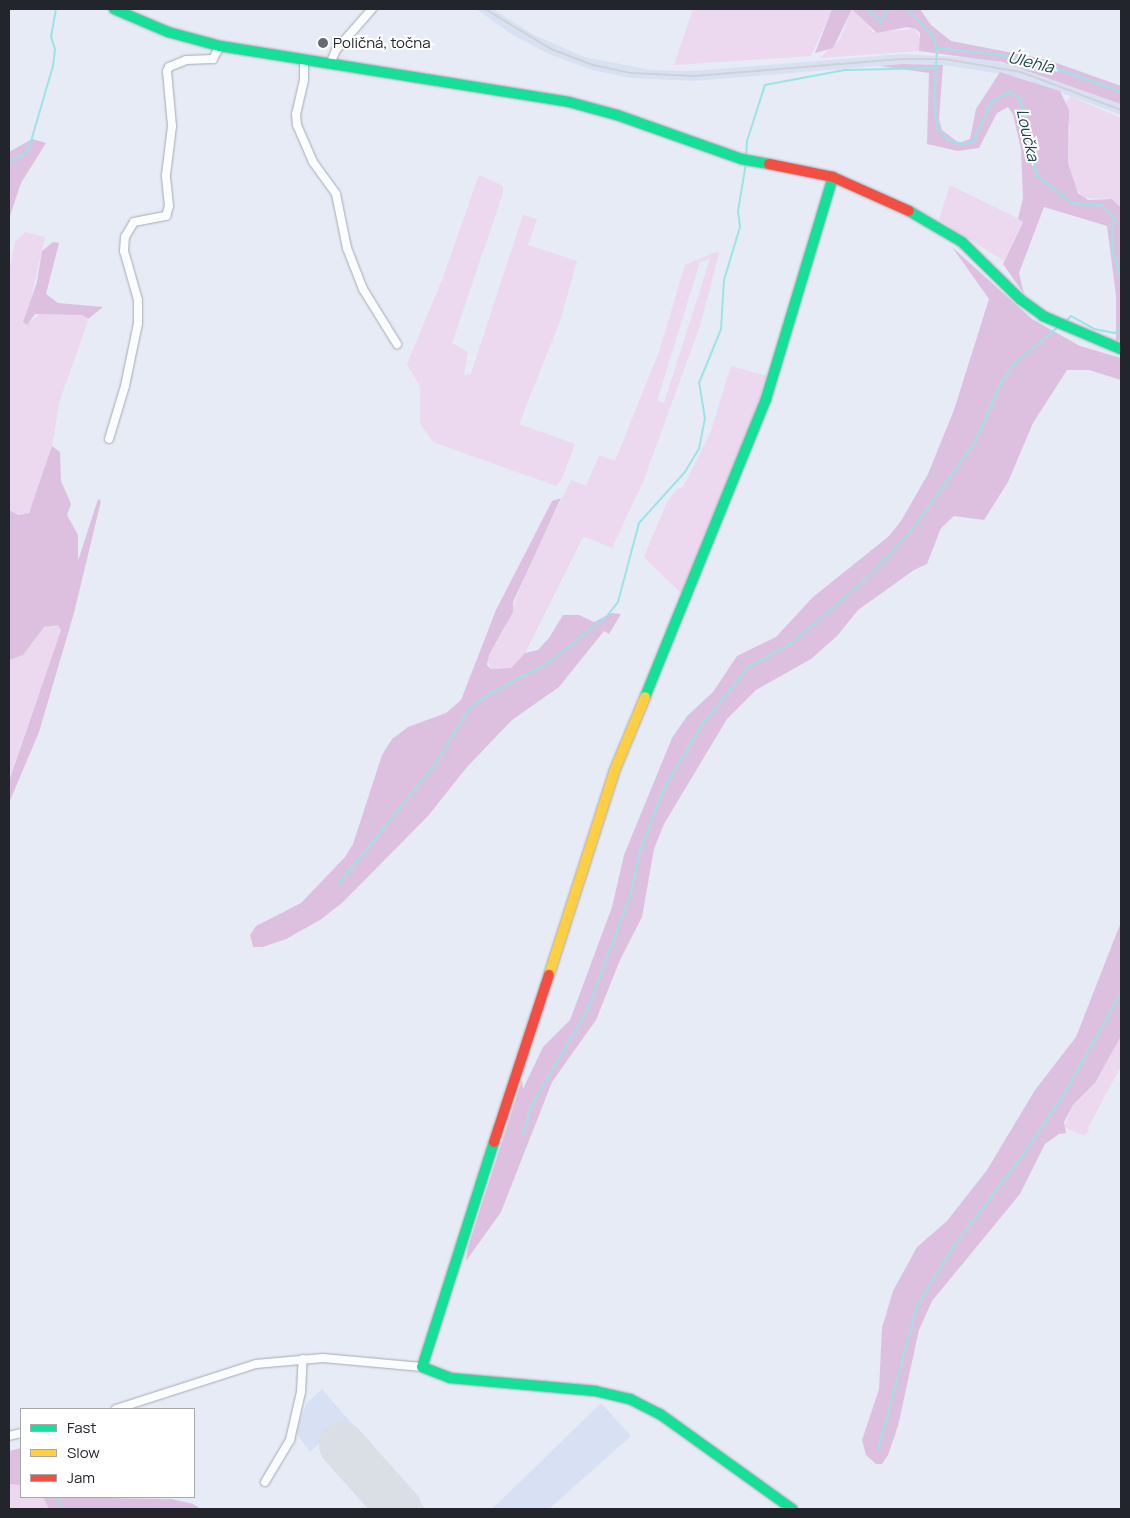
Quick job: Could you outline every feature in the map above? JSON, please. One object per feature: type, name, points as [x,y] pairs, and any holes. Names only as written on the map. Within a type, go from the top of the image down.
[{"type":"street","points":[[114,9],[168,32],[220,46],[569,102],[617,115],[741,159],[833,177],[887,199],[962,242],[1020,299],[1043,316],[1121,349]]},
{"type":"street","points":[[330,64],[336,50],[372,9]]},
{"type":"street","points":[[109,439],[125,386],[138,323],[138,300],[124,251],[125,238],[134,222],[166,216],[169,206],[166,175],[172,126],[167,71],[169,67],[186,60],[213,59],[220,46]]},
{"type":"street","points":[[304,60],[304,80],[296,114],[297,125],[314,162],[336,194],[347,248],[363,289],[397,344]]},
{"type":"street","points":[[422,1367],[614,772],[686,604],[762,408],[833,177]]},
{"type":"street","points":[[119,1408],[256,1364],[323,1358],[422,1367],[450,1378],[595,1391],[630,1399],[660,1414],[792,1509]]},
{"type":"street","points":[[265,1482],[290,1440],[302,1392],[303,1359]]},
{"type":"shaded area","points":[[476,9],[493,9],[534,35],[584,57],[651,70],[694,71],[901,54],[982,58],[1043,74],[1115,101],[1121,104],[1121,115],[1019,77],[943,65],[901,64],[694,81],[631,78],[592,70],[549,54],[513,35]]},
{"type":"shaded area","points":[[693,9],[832,9],[811,56],[674,65]]},
{"type":"shaded area","points":[[832,9],[852,9],[833,48],[815,53]]},
{"type":"shaded area","points":[[852,9],[863,17],[873,32],[916,29],[921,42],[919,51],[820,58],[840,39]]},
{"type":"shaded area","points":[[852,9],[920,9],[931,25],[951,41],[1048,60],[1121,86],[1121,104],[1002,62],[919,51],[920,33],[916,29],[907,27],[877,33]]},
{"type":"shaded area","points":[[901,64],[943,65],[939,119],[942,130],[959,143],[970,139],[976,109],[1000,72],[1060,91],[1069,110],[1068,163],[1078,193],[1088,200],[1112,199],[1121,208],[1121,341],[1116,340],[1116,296],[1107,226],[1044,207],[1019,273],[1024,294],[1003,264],[1023,222],[1018,219],[1023,198],[1021,150],[1013,114],[1008,107],[997,113],[979,148],[958,151],[927,144],[929,73],[879,66]]},
{"type":"shaded area","points":[[1070,96],[1121,118],[1121,208],[1112,199],[1084,198],[1075,187],[1068,163],[1070,128],[1065,105]]},
{"type":"shaded area","points":[[32,139],[46,143],[21,183],[9,219],[9,152]]},
{"type":"shaded area","points":[[479,175],[503,186],[503,193],[452,343],[468,352],[464,375],[471,374],[523,215],[537,219],[528,245],[577,261],[560,321],[519,424],[575,444],[562,479],[556,486],[433,442],[420,423],[420,387],[407,364],[442,280]]},
{"type":"shaded area","points":[[950,185],[1023,221],[1004,261],[939,220]]},
{"type":"shaded area","points":[[25,232],[45,237],[25,325],[40,314],[82,315],[88,321],[59,403],[52,446],[32,507],[24,516],[9,510],[9,272],[15,242]]},
{"type":"shaded area","points":[[53,242],[59,243],[46,294],[58,303],[103,307],[88,319],[82,315],[35,314],[27,325],[23,322],[37,282],[42,251]]},
{"type":"shaded area","points":[[952,247],[1032,319],[1080,346],[1121,358],[1121,380],[1089,370],[1067,370],[1033,423],[1008,482],[984,520],[954,516],[941,528],[927,564],[914,570],[858,610],[837,636],[811,659],[756,690],[727,719],[664,824],[654,849],[642,917],[620,960],[596,1020],[552,1082],[501,1212],[466,1261],[468,1247],[522,1080],[523,1089],[543,1047],[570,1020],[612,907],[624,855],[672,738],[687,716],[713,692],[737,656],[776,637],[813,597],[889,536],[901,521],[928,474],[954,410],[989,299]]},
{"type":"shaded area","points":[[716,252],[719,253],[701,323],[643,482],[612,548],[585,537],[582,539],[525,653],[511,668],[491,669],[487,659],[505,628],[527,570],[571,480],[586,486],[599,455],[615,461],[659,352],[685,265]],"holes":[[[710,259],[664,403],[657,401],[700,262]]]},
{"type":"shaded area","points":[[731,366],[767,376],[744,445],[683,595],[644,557],[667,502],[677,489],[683,487],[711,431]]},
{"type":"shaded area","points":[[52,446],[60,452],[61,481],[71,504],[67,515],[78,535],[78,561],[98,499],[101,501],[74,613],[39,732],[9,803],[9,781],[61,630],[58,625],[44,627],[23,655],[9,660],[9,510],[19,515],[29,513]]},
{"type":"shaded area","points":[[561,498],[513,602],[513,612],[489,655],[487,665],[491,669],[511,668],[525,653],[538,650],[549,638],[563,615],[579,615],[594,622],[612,613],[621,614],[609,634],[604,631],[559,687],[512,720],[467,767],[428,816],[342,903],[320,920],[286,939],[263,947],[253,947],[250,935],[256,926],[301,903],[345,857],[353,844],[382,755],[392,739],[408,727],[446,713],[461,700],[496,610],[552,501]]},
{"type":"shaded area","points":[[50,624],[58,625],[61,630],[9,779],[9,660],[30,646],[39,631]]},
{"type":"shaded area","points":[[1121,922],[1121,1036],[1095,1083],[1073,1105],[1064,1122],[1066,1133],[1059,1134],[1045,1144],[1020,1194],[932,1301],[919,1330],[898,1426],[888,1455],[882,1464],[876,1464],[866,1455],[862,1440],[879,1389],[882,1328],[893,1291],[917,1247],[947,1221],[987,1170],[1035,1090],[1076,1037]]},
{"type":"shaded area","points":[[1121,1036],[1121,1066],[1088,1128],[1089,1131],[1084,1136],[1064,1127],[1073,1105],[1095,1083]]},
{"type":"shaded area","points":[[322,1389],[426,1509],[380,1509],[321,1442],[310,1452],[296,1433],[306,1404]]},
{"type":"shaded area","points":[[601,1403],[631,1436],[549,1509],[492,1509]]},
{"type":"shaded area","points":[[20,1448],[20,1485],[9,1484],[9,1451]]},
{"type":"shaded area","points":[[9,1481],[20,1485],[20,1498],[44,1498],[49,1509],[9,1509]]},
{"type":"shaded area","points":[[44,1498],[172,1499],[193,1504],[201,1509],[49,1509]]},
{"type":"waterway","points":[[9,161],[24,154],[29,148],[53,66],[55,49],[51,37],[56,9]]},
{"type":"waterway","name":"Loučka","points":[[868,9],[880,22],[889,9]]},
{"type":"waterway","name":"Loučka","points":[[907,9],[933,36],[937,48],[934,104],[939,131],[950,141],[964,144],[973,142],[992,101],[1010,92],[1020,98],[1037,176],[1072,203],[1101,205],[1114,218],[1112,248],[1121,280]]},
{"type":"waterway","name":"Úlehla","points":[[937,48],[1002,55],[1047,65],[1121,92]]},
{"type":"waterway","points":[[746,156],[747,141],[765,85],[845,70],[937,68]]},
{"type":"waterway","points":[[338,885],[436,763],[469,709],[489,694],[550,662],[607,616],[618,602],[639,523],[685,472],[699,449],[705,419],[699,383],[721,329],[724,280],[740,227],[738,211],[746,163]]},
{"type":"waterway","points":[[1066,321],[1071,316],[1094,329],[1115,333],[1121,327]]},
{"type":"waterway","points":[[523,1135],[530,1108],[587,1011],[631,894],[640,851],[664,788],[704,722],[750,666],[792,643],[865,580],[910,533],[975,442],[1002,381],[1015,363],[1058,327]]},
{"type":"waterway","points":[[878,1450],[917,1306],[953,1247],[1023,1155],[1066,1091],[1121,993]]},
{"type":"waterway","points":[[58,1498],[63,1509]]},
{"type":"runway","points":[[342,1445],[399,1509]]},
{"type":"railway","points":[[485,9],[551,49],[593,65],[631,73],[694,76],[901,59],[944,59],[1021,72],[1121,110]]},
{"type":"traffic: fast","points":[[114,9],[168,32],[220,46],[569,102],[617,115],[741,159],[769,164]]},
{"type":"traffic: fast","points":[[645,697],[766,399],[833,177]]},
{"type":"traffic: fast","points":[[909,211],[962,242],[1020,299],[1043,316],[1121,349]]},
{"type":"traffic: fast","points":[[494,1142],[422,1367],[450,1378],[595,1391],[630,1399],[660,1414],[792,1509]]},
{"type":"traffic: slow","points":[[549,975],[614,772],[645,697]]},
{"type":"traffic: jam","points":[[769,164],[833,177],[909,211]]},
{"type":"traffic: jam","points":[[494,1142],[549,975]]},
{"type":"place","name":"Poličná, točna","points":[[323,43]]}]
